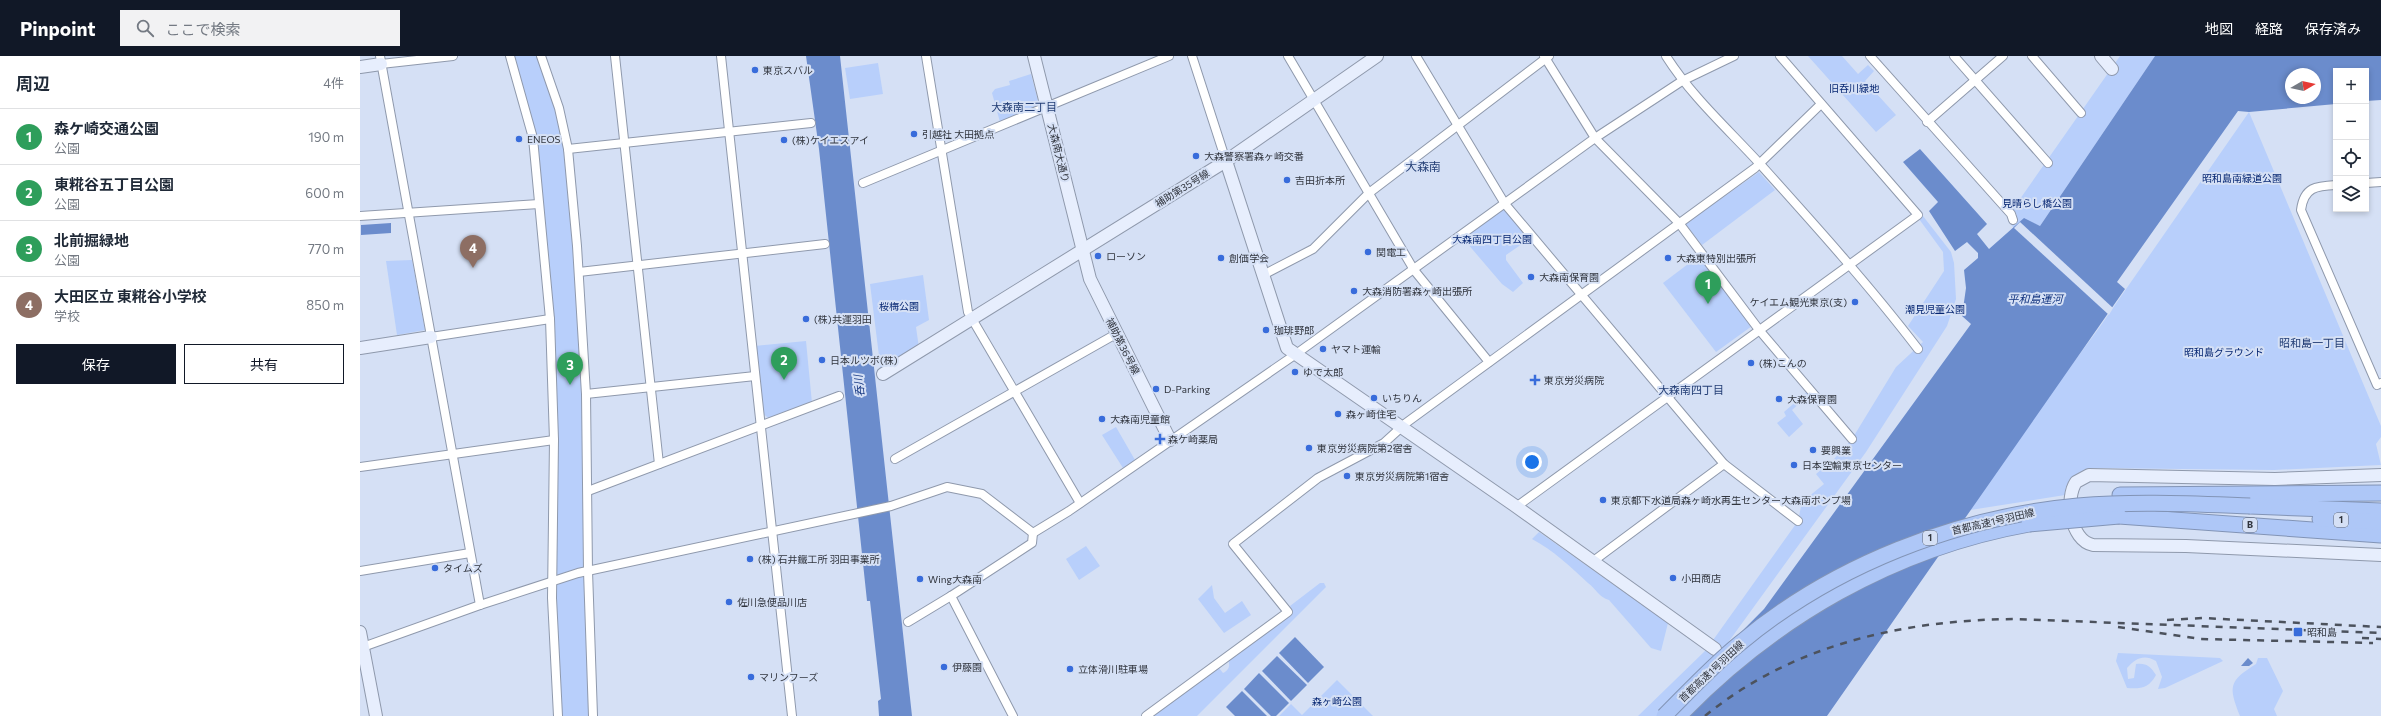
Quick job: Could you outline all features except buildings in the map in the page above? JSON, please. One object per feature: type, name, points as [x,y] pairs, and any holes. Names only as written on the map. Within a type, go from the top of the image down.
[{"type":"highway","points":[[2047,509],[2096,498],[2142,494],[2250,495],[2381,493]]},
{"type":"highway","name":"首都高速1号羽田線","points":[[1664,716],[1740,643],[1767,622],[1828,584],[1885,555],[1939,534],[1978,523],[2047,509],[2102,504],[2164,503],[2301,513],[2381,522]]},
{"type":"highway","name":"首都高速1号羽田線","points":[[1679,716],[1719,676],[1774,632],[1834,594],[1889,566],[1950,543],[2009,527],[2063,520],[2119,516],[2381,511]]},
{"type":"highway","name":"B","points":[[2119,516],[2381,534]]},
{"type":"street","points":[[360,66],[380,60],[453,56]]},
{"type":"street","points":[[510,56],[533,138],[550,319],[554,440],[552,582],[558,716]]},
{"type":"street","points":[[541,56],[559,108],[568,149],[579,272],[586,394],[588,571],[593,716]]},
{"type":"street","points":[[614,56],[639,266],[659,464]]},
{"type":"street","points":[[721,56],[741,254],[773,531],[792,716]]},
{"type":"street","points":[[926,56],[967,305],[972,320],[1080,503]]},
{"type":"street","name":"大森南大通り","points":[[1034,56],[1084,250]]},
{"type":"street","points":[[863,183],[1170,56]]},
{"type":"street","points":[[1192,56],[1284,340],[1288,348],[1400,428],[1516,507],[1715,649]]},
{"type":"street","points":[[1288,56],[1414,270],[1489,362]]},
{"type":"street","name":"補助第35号線","points":[[883,374],[1226,161],[1377,56]]},
{"type":"street","points":[[1416,56],[1505,204],[1724,464],[1798,521]]},
{"type":"street","points":[[1666,56],[1682,81],[1759,163],[1849,266],[1918,349]]},
{"type":"street","points":[[908,622],[1032,543],[1034,533],[1296,354],[1596,138],[1682,81],[1734,56]]},
{"type":"street","points":[[1516,507],[1918,215],[1780,56]]},
{"type":"street","points":[[1870,56],[1927,122],[2011,214],[2013,220]]},
{"type":"street","points":[[1954,56],[2048,163]]},
{"type":"street","points":[[1927,122],[2002,56]]},
{"type":"street","points":[[2032,56],[2081,113]]},
{"type":"street","points":[[2101,56],[2112,69]]},
{"type":"street","points":[[1263,275],[1313,249],[1369,193],[1546,57],[1596,138],[1679,222],[1760,331],[1852,439]]},
{"type":"street","points":[[380,60],[480,605]]},
{"type":"street","points":[[1146,716],[1288,612],[1234,544],[1318,478],[1384,443],[1400,428],[1759,163],[1821,104]]},
{"type":"street","points":[[568,149],[811,124]]},
{"type":"street","points":[[2369,183],[2381,182]]},
{"type":"street","points":[[2333,185],[2320,186],[2310,190],[2302,200],[2301,210],[2377,385],[2381,383]]},
{"type":"street","points":[[360,216],[539,204]]},
{"type":"street","points":[[579,272],[825,244]]},
{"type":"street","name":"補助第36号線","points":[[1084,250],[1090,279],[1170,440]]},
{"type":"street","points":[[360,348],[550,319]]},
{"type":"street","points":[[895,459],[1116,334]]},
{"type":"street","points":[[586,394],[755,376]]},
{"type":"street","points":[[588,491],[839,396]]},
{"type":"street","points":[[360,467],[554,440]]},
{"type":"street","points":[[1592,562],[1724,464]]},
{"type":"street","points":[[2381,475],[2275,479],[2092,475],[2082,477],[2076,482],[2071,497],[2076,534],[2084,542],[2093,545],[2186,546],[2381,555]]},
{"type":"street","points":[[361,647],[480,605],[578,573],[892,506],[947,487],[979,492],[1034,533]]},
{"type":"street","points":[[360,571],[470,553]]},
{"type":"street","points":[[951,596],[1013,716]]},
{"type":"street","points":[[360,632],[361,647],[376,716]]},
{"type":"green space","points":[[513,56],[538,56],[557,109],[566,149],[583,375],[591,716],[560,716],[555,630],[558,440],[555,333],[537,137]]},
{"type":"green space","name":"旧呑川緑地","points":[[1808,56],[1842,56],[1858,74],[1868,65],[1874,71],[1865,81],[1896,115],[1876,132]]},
{"type":"green space","name":"見晴らし橋公園","points":[[2120,56],[2155,56],[2040,226],[2024,219],[2014,228],[2008,221],[2017,215],[2013,209]]},
{"type":"green space","points":[[878,63],[883,94],[850,99],[845,68]]},
{"type":"green space","points":[[1031,74],[1039,105],[1000,122],[992,93],[995,89],[1010,85],[1009,81]]},
{"type":"green space","name":"昭和島グラウンド","points":[[2249,112],[2381,426],[2381,437],[2376,444],[2381,465],[2274,470],[2091,468],[2074,477],[2065,495],[1964,511],[2099,328]]},
{"type":"green space","points":[[1759,172],[1775,190],[1702,245],[1685,224]]},
{"type":"green space","name":"大森南四丁目公園","points":[[1505,204],[1532,237],[1506,255],[1506,260],[1523,283],[1513,292],[1502,284],[1461,236]]},
{"type":"green space","name":"潮見児童公園","points":[[1923,216],[1951,252],[1954,263],[1956,299],[1947,326],[1866,452],[1719,655],[1658,716],[1638,716],[1706,650],[1798,521],[1802,502],[1824,484],[1816,474],[1834,459],[1852,439],[1896,367],[1923,342],[1908,326],[1944,271],[1943,252],[1919,219]]},
{"type":"green space","points":[[1700,255],[1752,326],[1716,352],[1663,283]]},
{"type":"green space","points":[[412,260],[425,330],[397,335],[386,261]]},
{"type":"green space","name":"桜梅公園","points":[[923,275],[929,320],[916,327],[919,348],[881,372],[870,284]]},
{"type":"green space","points":[[806,341],[812,403],[770,419],[763,414],[755,346]]},
{"type":"green space","points":[[1808,391],[1810,394],[1792,410],[1803,424],[1789,437],[1777,423],[1786,416],[1784,412]]},
{"type":"green space","points":[[1116,427],[1135,460],[1123,468],[1102,435]]},
{"type":"green space","points":[[1539,532],[1668,623],[1661,651],[1651,648],[1609,600],[1600,595],[1591,585],[1554,554],[1540,543],[1532,539]]},
{"type":"green space","points":[[1086,546],[1100,566],[1079,580],[1066,559]]},
{"type":"green space","points":[[1320,583],[1324,583],[1326,587],[1197,716],[1148,716],[1219,668],[1223,673],[1225,672],[1229,667],[1228,658],[1292,610],[1290,606]]},
{"type":"green space","points":[[1212,585],[1214,598],[1225,613],[1242,601],[1251,615],[1224,633],[1198,599]]},
{"type":"green space","points":[[2118,653],[2220,658],[2223,661],[2165,688],[2158,689],[2162,677],[2156,661],[2148,658],[2140,658],[2127,668],[2128,679],[2134,678],[2136,664],[2148,666],[2156,675],[2150,683],[2144,687],[2127,688],[2116,661]]},
{"type":"green space","points":[[2258,658],[2267,658],[2283,691],[2274,709],[2277,716],[2240,716],[2236,706],[2233,685],[2240,675],[2256,664]]},
{"type":"green space","name":"森ヶ崎公園","points":[[1337,680],[1373,716],[1279,716],[1291,704],[1302,715]]},
{"type":"water","name":"呑川","points":[[806,56],[840,56],[912,716],[879,716],[878,701],[881,699],[870,601],[867,601],[819,149]]},
{"type":"water","name":"平和島運河","points":[[2155,56],[2381,56],[2381,100],[2369,101],[2369,68],[2333,68],[2333,104],[2249,112],[2238,111],[2117,282],[2125,289],[1827,716],[1658,716],[1764,609],[1971,324],[1962,316],[1966,288],[1964,270],[1978,258],[1978,253],[1967,242],[1955,251],[1929,211],[1938,202],[1903,162],[1920,149],[1987,224],[1977,234],[1989,249],[2024,218],[2040,226]]},
{"type":"water","points":[[391,223],[391,233],[361,235],[361,225]]},
{"type":"water","points":[[1295,637],[1324,667],[1308,683],[1279,653]]},
{"type":"water","points":[[1277,656],[1307,685],[1291,701],[1262,671]]},
{"type":"water","points":[[2248,658],[2253,663],[2249,666],[2241,666]]},
{"type":"water","points":[[1259,673],[1289,703],[1276,716],[1271,716],[1244,689]]},
{"type":"water","points":[[1242,691],[1267,716],[1235,716],[1226,707]]},
{"type":"pier","points":[[2020,222],[2113,308],[2109,315],[2014,228]]},
{"type":"railway","points":[[2167,620],[2202,618],[2381,627]]},
{"type":"railway","points":[[1705,716],[1739,691],[1775,671],[1812,654],[1851,641],[1891,631],[1932,624],[2015,619],[2381,633]]},
{"type":"railway","points":[[2118,627],[2201,639],[2373,643]]},
{"type":"railway","points":[[2362,638],[2381,639]]},
{"type":"place","name":"東京スバル","points":[[755,70]]},
{"type":"place","name":"引越社 大田拠点","points":[[914,134]]},
{"type":"place","name":"ENEOS","points":[[519,139]]},
{"type":"place","name":"(株)ケイエスアイ","points":[[784,140]]},
{"type":"place","name":"大森警察署森ヶ崎交番","points":[[1196,156]]},
{"type":"place","name":"吉田折本所","points":[[1287,180]]},
{"type":"place","name":"関電工","points":[[1368,252]]},
{"type":"place","name":"ローソン","points":[[1098,256]]},
{"type":"place","name":"創価学会","points":[[1221,258]]},
{"type":"place","name":"大森東特別出張所","points":[[1668,258]]},
{"type":"place","name":"大田区立 東糀谷小学校","points":[[473,268]]},
{"type":"place","name":"大森南保育園","points":[[1531,277]]},
{"type":"place","name":"大森消防署森ヶ崎出張所","points":[[1354,291]]},
{"type":"place","name":"ケイエム観光東京(支)","points":[[1855,302]]},
{"type":"place","name":"森ケ崎交通公園","points":[[1708,304]]},
{"type":"place","name":"(株)共運羽田","points":[[806,319]]},
{"type":"place","name":"珈琲野郎","points":[[1266,330]]},
{"type":"place","name":"ヤマト運輸","points":[[1323,349]]},
{"type":"place","name":"日本ルツボ(株)","points":[[822,360]]},
{"type":"place","name":"(株)こんの","points":[[1751,363]]},
{"type":"place","name":"ゆで太郎","points":[[1295,372]]},
{"type":"place","name":"東糀谷五丁目公園","points":[[784,380]]},
{"type":"place","name":"東京労災病院","points":[[1535,380]]},
{"type":"place","name":"北前掘緑地","points":[[570,385]]},
{"type":"place","name":"D-Parking","points":[[1156,389]]},
{"type":"place","name":"いちりん","points":[[1374,398]]},
{"type":"place","name":"大森保育園","points":[[1779,399]]},
{"type":"place","name":"森ヶ崎住宅","points":[[1338,414]]},
{"type":"place","name":"大森南児童館","points":[[1102,419]]},
{"type":"place","name":"森ケ崎薬局","points":[[1160,439]]},
{"type":"place","name":"東京労災病院第2宿舎","points":[[1309,448]]},
{"type":"place","name":"要興業","points":[[1813,450]]},
{"type":"place","name":"日本空輸東京センター","points":[[1794,465]]},
{"type":"place","name":"東京労災病院第1宿舎","points":[[1347,476]]},
{"type":"place","name":"東京都下水道局森ヶ崎水再生センター大森南ポンプ場","points":[[1603,500]]},
{"type":"place","name":"(株) 石井鐵工所 羽田事業所","points":[[750,559]]},
{"type":"place","name":"タイムズ","points":[[435,568]]},
{"type":"place","name":"小田商店","points":[[1673,578]]},
{"type":"place","name":"Wing大森南","points":[[920,579]]},
{"type":"place","name":"佐川急便品川店","points":[[729,602]]},
{"type":"place","name":"昭和島","points":[[2298,632]]},
{"type":"place","name":"伊藤園","points":[[944,667]]},
{"type":"place","name":"立体滑川駐車場","points":[[1070,669]]},
{"type":"place","name":"マリンフーズ","points":[[751,677]]},
{"type":"district","name":"大森南二丁目","points":[[1024,107]]},
{"type":"district","name":"大森南","points":[[1423,167]]},
{"type":"district","name":"昭和島一丁目","points":[[2312,343]]},
{"type":"district","name":"大森南四丁目","points":[[1691,390]]},
{"type":"park label","name":"昭和島南緑道公園","points":[[2242,178]]}]
